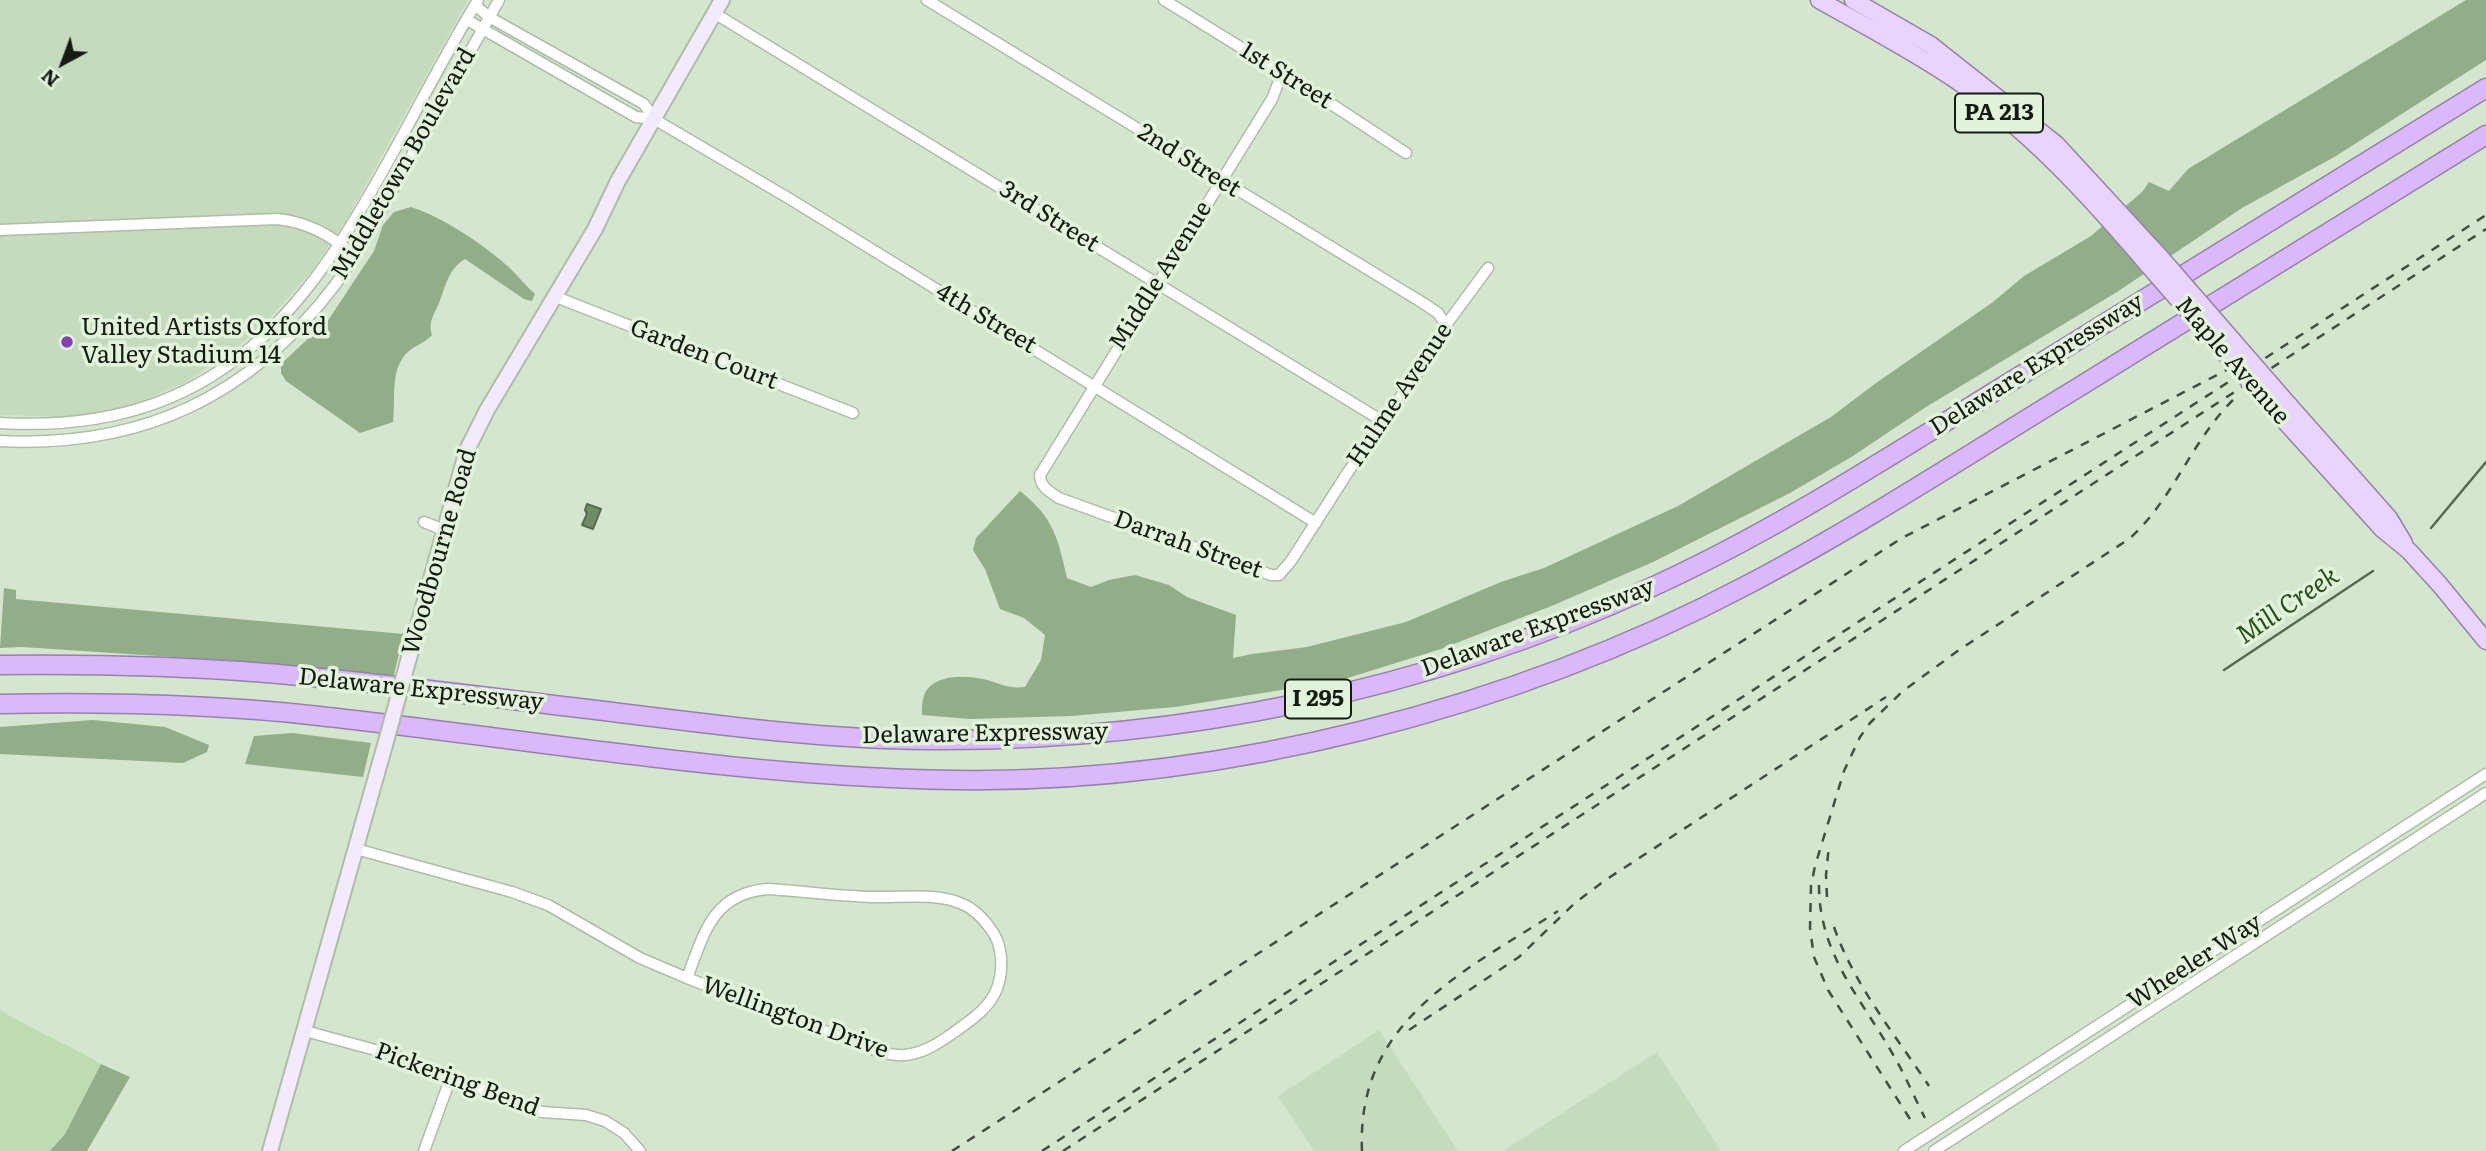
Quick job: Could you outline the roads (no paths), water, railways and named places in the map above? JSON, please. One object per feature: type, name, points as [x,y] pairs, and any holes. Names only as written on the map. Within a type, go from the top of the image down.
[{"type":"highway","name":"Delaware Expressway","points":[[0,665],[116,665],[265,673],[762,730],[891,739],[1079,736],[1229,717],[1323,698],[1414,675],[1489,652],[1653,587],[1758,534],[1865,471],[2486,88]]},
{"type":"highway","name":"Delaware Expressway","points":[[0,704],[119,704],[256,710],[759,769],[934,780],[1000,780],[1122,772],[1324,739],[1439,709],[1519,683],[1662,625],[1748,584],[1899,498],[2486,135]]},
{"type":"main road","name":"Woodbourne Road","points":[[270,1151],[467,450],[487,410],[556,297],[722,0]]},
{"type":"main road","name":"Maple Avenue","points":[[1819,0],[1934,67],[2004,117],[2066,172],[2155,262]]},
{"type":"main road","name":"Maple Avenue","points":[[1853,0],[1931,45],[2056,144],[2276,401],[2389,518],[2409,551],[2486,641]]},
{"type":"street","name":"Middletown Boulevard","points":[[0,441],[42,443],[93,437],[151,423],[189,407],[243,377],[285,342],[319,304],[354,256],[499,0]]},
{"type":"street","name":"2nd Street","points":[[926,0],[1423,303],[1438,313],[1447,325]]},
{"type":"street","name":"1st Street","points":[[1164,0],[1406,153]]},
{"type":"street","name":"Middletown Boulevard","points":[[0,423],[54,424],[93,419],[143,407],[195,384],[237,359],[276,326],[322,271],[341,243],[476,3]]},
{"type":"street","name":"4th Street","points":[[476,3],[489,17],[645,104],[654,118],[1316,523]]},
{"type":"street","name":"3rd Street","points":[[714,13],[1384,422]]},
{"type":"street","name":"4th Street","points":[[467,20],[636,117],[654,118]]},
{"type":"street","name":"Middle Avenue","points":[[1041,483],[1040,475],[1094,385],[1272,99],[1279,81],[1275,70]]},
{"type":"street","points":[[0,230],[277,219],[308,225],[341,243],[354,256]]},
{"type":"street","name":"Hulme Avenue","points":[[1316,523],[1440,342],[1447,325],[1488,268]]},
{"type":"street","name":"Garden Court","points":[[556,297],[853,413]]},
{"type":"street","name":"Darrah Street","points":[[1041,483],[1059,498],[1271,575],[1281,573],[1316,523]]},
{"type":"street","points":[[424,522],[444,530]]},
{"type":"street","name":"Wheeler Way","points":[[1904,1151],[2486,774]]},
{"type":"street","name":"Wheeler Way","points":[[1934,1151],[2486,793]]},
{"type":"street","name":"Wellington Drive","points":[[356,849],[512,892],[548,905],[640,958],[687,978],[892,1055],[903,1055],[931,1047],[977,1016],[998,989],[1002,965],[993,932],[978,915],[958,902],[938,897],[869,897],[767,889],[740,895],[718,910],[704,933],[687,978]]},
{"type":"street","name":"Pickering Bend","points":[[305,1031],[394,1055],[542,1112],[586,1115],[605,1121],[624,1133],[640,1151]]},
{"type":"street","points":[[424,1151],[452,1077]]},
{"type":"waterway","name":"Mill Creek","points":[[2431,528],[2486,462]]},
{"type":"waterway","name":"Mill Creek","points":[[2224,670],[2373,571]]},
{"type":"railway","points":[[1042,1151],[2486,215]]},
{"type":"railway","points":[[1063,1151],[2486,229]]},
{"type":"railway","points":[[952,1151],[1902,538],[2244,361]]},
{"type":"railway","points":[[1910,1119],[1828,990],[1814,957],[1810,928],[1811,886],[1844,771],[1860,737],[1870,723],[1903,691],[1959,650],[2129,539],[2158,506],[2207,432],[2235,398]]},
{"type":"railway","points":[[1409,1030],[1519,957],[1575,903],[1604,881],[1886,697]]},
{"type":"railway","points":[[1827,897],[1829,845]]},
{"type":"railway","points":[[1819,885],[1821,911],[1835,956],[1845,977],[1884,1038],[1925,1118]]},
{"type":"railway","points":[[1362,1151],[1365,1106],[1377,1067],[1397,1034],[1422,1005],[1453,979],[1558,911]]},
{"type":"railway","points":[[1834,927],[1864,990],[1929,1086]]},
{"type":"place","name":"United Artists Oxford Valley Stadium 14","points":[[67,342]]}]
